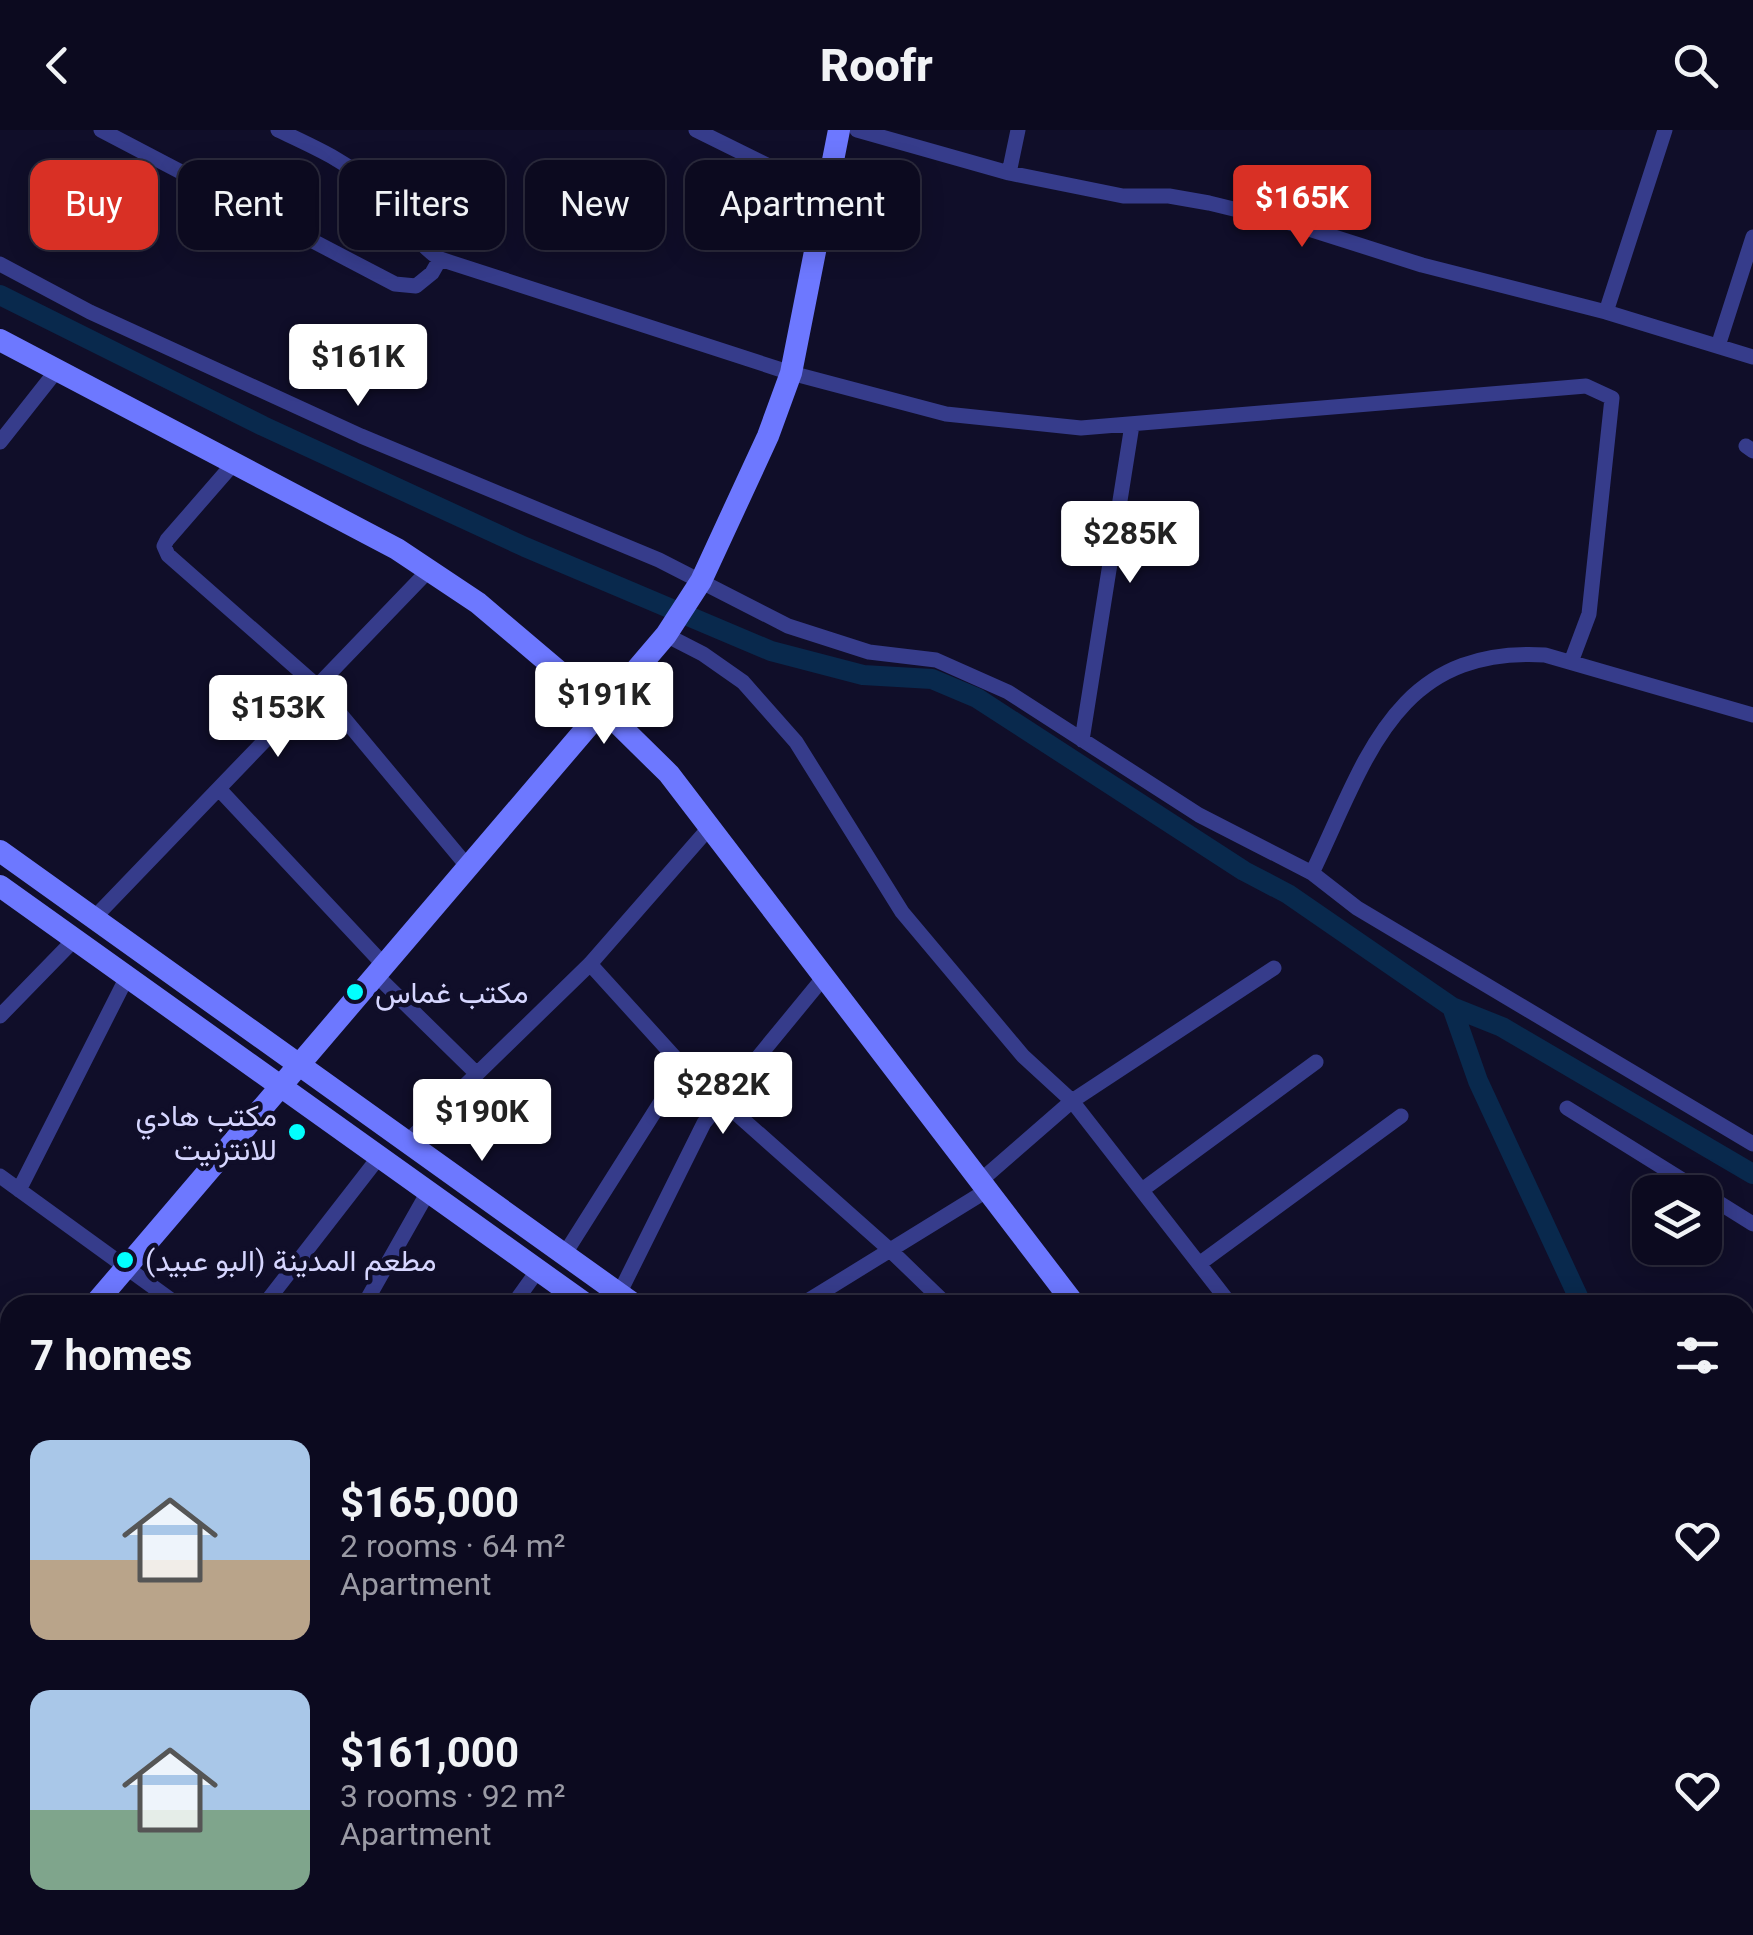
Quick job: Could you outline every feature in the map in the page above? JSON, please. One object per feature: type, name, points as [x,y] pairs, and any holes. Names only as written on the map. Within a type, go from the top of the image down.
[{"type":"street","points":[[102,130],[395,284],[416,286],[432,273],[440,259]]},
{"type":"street","points":[[278,130],[341,160],[380,191],[422,248],[440,259],[791,373],[946,414],[1081,428],[1586,386],[1606,393],[1612,398],[1589,614],[1571,662]]},
{"type":"street","points":[[696,130],[756,160]]},
{"type":"street","points":[[832,160],[839,130]]},
{"type":"street","points":[[857,130],[1009,173],[1123,196],[1170,196],[1209,202],[1753,357]]},
{"type":"street","points":[[1009,173],[1018,130]]},
{"type":"street","points":[[1606,312],[1665,130]]},
{"type":"street","points":[[1718,346],[1749,264],[1753,237]]},
{"type":"street","points":[[102,1295],[666,635],[696,590],[768,436],[791,373],[814,250]]},
{"type":"street","points":[[0,264],[90,312],[361,436],[659,560],[696,590],[868,652],[936,660],[1008,692],[1199,816],[1312,873],[1357,908],[1753,1144]]},
{"type":"street","points":[[0,340],[396,549],[478,603],[603,709],[669,774],[1067,1295]]},
{"type":"street","points":[[0,442],[57,370]]},
{"type":"street","points":[[1082,740],[1132,425]]},
{"type":"street","points":[[234,463],[164,546],[168,555],[317,686],[468,867]]},
{"type":"street","points":[[94,918],[429,570]]},
{"type":"street","points":[[666,635],[704,654],[743,682],[796,742],[902,912],[1023,1056],[1072,1101],[1223,1295]]},
{"type":"street","points":[[1312,873],[1379,732],[1420,687],[1458,666],[1513,653],[1545,655],[1753,715]]},
{"type":"street","points":[[219,789],[478,1074]]},
{"type":"street","points":[[406,1142],[590,964],[710,828]]},
{"type":"street","points":[[0,851],[621,1295]]},
{"type":"street","points":[[0,886],[573,1295]]},
{"type":"street","points":[[0,1016],[74,939]]},
{"type":"street","points":[[564,1255],[681,1066],[590,964]]},
{"type":"street","points":[[817,1295],[982,1186],[1072,1101],[1274,968]]},
{"type":"street","points":[[19,1190],[127,977]]},
{"type":"street","points":[[629,1295],[704,1123],[824,977]]},
{"type":"street","points":[[1142,1190],[1316,1062]]},
{"type":"street","points":[[720,1100],[937,1295]]},
{"type":"street","points":[[1568,1108],[1675,1175]]},
{"type":"street","points":[[1199,1264],[1401,1116]]},
{"type":"street","points":[[272,1295],[379,1158]]},
{"type":"street","points":[[0,1176],[164,1295]]},
{"type":"street","points":[[370,1295],[428,1192]]},
{"type":"street","points":[[1722,1204],[1753,1224]]},
{"type":"street","points":[[520,1295],[538,1270]]},
{"type":"waterway","points":[[0,295],[263,426],[525,547],[771,651],[863,675],[932,679],[977,698],[1244,871],[1288,894],[1452,1007],[1502,1027],[1753,1174]]},
{"type":"waterway","points":[[1452,1007],[1478,1081],[1577,1295]]},
{"type":"place","name":"مكتب غماس","points":[[355,992]]},
{"type":"place","name":"مكتب هادي للانترنيت","points":[[297,1132]]},
{"type":"place","name":"مطعم المدينة (البو عبيد)","points":[[125,1260]]}]
